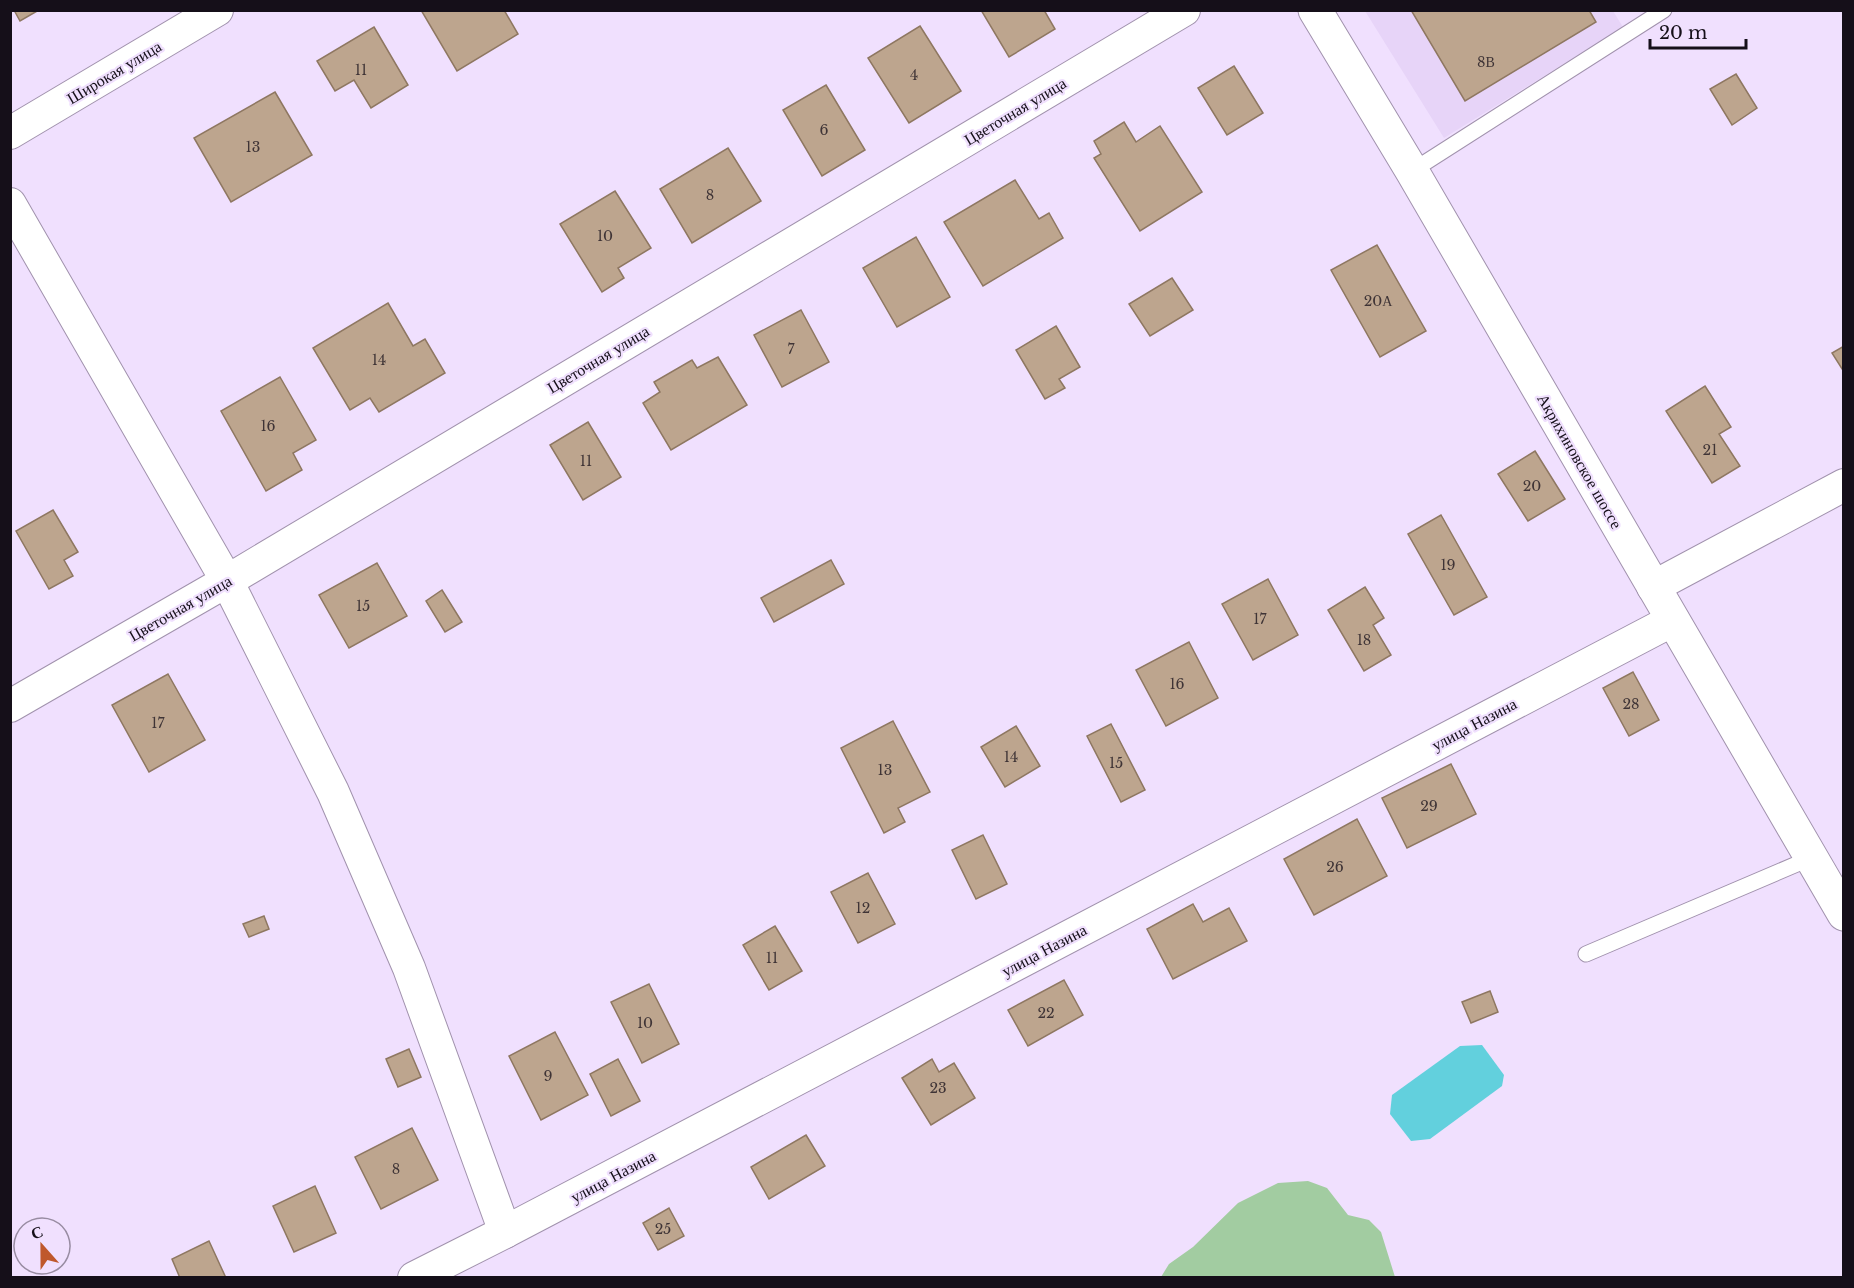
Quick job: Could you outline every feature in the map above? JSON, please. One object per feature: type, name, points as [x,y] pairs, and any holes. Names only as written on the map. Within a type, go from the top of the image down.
[{"type":"main road","name":"Акрихиновское шоссе","points":[[1315,10],[1412,171],[1844,914]]},
{"type":"street","name":"Широкая улица","points":[[10,133],[217,10]]},
{"type":"street","name":"Цветочная улица","points":[[10,706],[226,581],[1184,10]]},
{"type":"street","points":[[10,204],[226,581],[333,792],[409,968],[505,1232]]},
{"type":"street","points":[[1653,587],[1842,490]]},
{"type":"street","name":"улица Назина","points":[[414,1278],[456,1268],[505,1232],[1673,620]]},
{"type":"lane","points":[[1412,171],[1664,10]]},
{"type":"lane","points":[[1586,954],[1811,858]]},
{"type":"shaded area","points":[[1365,11],[1613,11],[1623,27],[1444,138]]},
{"type":"green space","points":[[1308,1181],[1327,1188],[1348,1215],[1369,1220],[1381,1232],[1395,1277],[1161,1277],[1169,1264],[1193,1247],[1238,1203],[1278,1183]]},
{"type":"water","points":[[1482,1045],[1504,1075],[1502,1086],[1430,1139],[1411,1141],[1390,1114],[1392,1095],[1460,1046]]},
{"type":"building","points":[[14,10],[39,10],[20,21]]},
{"type":"building","points":[[421,10],[504,10],[518,34],[457,71]]},
{"type":"building","points":[[981,10],[1044,10],[1055,29],[1009,57]]},
{"type":"building","points":[[1411,10],[1589,10],[1596,22],[1465,101]]},
{"type":"building","points":[[920,26],[961,91],[909,123],[868,58]]},
{"type":"building","points":[[374,27],[408,85],[371,108],[354,80],[335,91],[317,61]]},
{"type":"building","points":[[1234,66],[1263,113],[1227,135],[1198,88]]},
{"type":"building","points":[[1736,74],[1757,108],[1732,125],[1710,89]]},
{"type":"building","points":[[826,85],[865,150],[822,176],[783,110]]},
{"type":"building","points":[[275,92],[312,155],[231,202],[194,138]]},
{"type":"building","points":[[1124,122],[1136,142],[1160,126],[1202,192],[1140,231],[1094,158],[1101,154],[1094,141]]},
{"type":"building","points":[[728,148],[761,201],[692,243],[660,189]]},
{"type":"building","points":[[1015,180],[1039,219],[1049,213],[1063,238],[983,286],[944,222]]},
{"type":"building","points":[[615,191],[651,248],[618,268],[624,278],[602,292],[560,224]]},
{"type":"building","points":[[916,237],[950,297],[897,327],[863,268]]},
{"type":"building","points":[[1377,245],[1426,331],[1380,357],[1331,270]]},
{"type":"building","points":[[1172,278],[1193,310],[1150,336],[1129,304]]},
{"type":"building","points":[[388,303],[413,346],[425,339],[445,373],[379,412],[370,398],[350,410],[313,348]]},
{"type":"building","points":[[801,310],[829,362],[782,387],[754,335]]},
{"type":"building","points":[[1056,326],[1080,367],[1059,379],[1065,388],[1045,399],[1016,350]]},
{"type":"building","points":[[1844,346],[1844,372],[1832,353]]},
{"type":"building","points":[[718,357],[747,405],[671,450],[643,403],[660,392],[654,382],[692,360],[697,368]]},
{"type":"building","points":[[280,377],[316,440],[293,453],[302,470],[266,491],[221,411]]},
{"type":"building","points":[[1705,386],[1731,427],[1719,434],[1740,466],[1712,483],[1666,411]]},
{"type":"building","points":[[588,422],[621,477],[583,500],[550,445]]},
{"type":"building","points":[[1535,451],[1565,499],[1528,521],[1498,474]]},
{"type":"building","points":[[53,510],[78,552],[64,560],[73,576],[49,589],[16,531]]},
{"type":"building","points":[[1441,515],[1487,597],[1454,615],[1408,534]]},
{"type":"building","points":[[831,560],[844,584],[774,622],[761,598]]},
{"type":"building","points":[[377,563],[407,616],[349,648],[319,595]]},
{"type":"building","points":[[1268,579],[1298,635],[1253,660],[1222,604]]},
{"type":"building","points":[[1365,587],[1384,618],[1373,625],[1391,655],[1364,671],[1328,610]]},
{"type":"building","points":[[442,590],[462,622],[445,632],[426,601]]},
{"type":"building","points":[[1189,642],[1218,698],[1166,726],[1136,670]]},
{"type":"building","points":[[1633,672],[1659,720],[1629,736],[1603,688]]},
{"type":"building","points":[[168,674],[205,740],[149,772],[112,705]]},
{"type":"building","points":[[893,721],[930,792],[898,808],[905,822],[884,833],[841,748]]},
{"type":"building","points":[[1111,724],[1145,790],[1121,802],[1087,736]]},
{"type":"building","points":[[1016,726],[1040,766],[1005,787],[981,747]]},
{"type":"building","points":[[1451,764],[1476,814],[1407,848],[1382,798]]},
{"type":"building","points":[[1357,819],[1387,876],[1314,915],[1284,859]]},
{"type":"building","points":[[983,835],[1007,884],[976,899],[952,850]]},
{"type":"building","points":[[868,873],[895,924],[858,943],[831,892]]},
{"type":"building","points":[[1193,904],[1203,922],[1229,908],[1247,941],[1173,979],[1147,929]]},
{"type":"building","points":[[264,916],[269,929],[249,937],[243,924]]},
{"type":"building","points":[[775,926],[802,971],[769,990],[743,945]]},
{"type":"building","points":[[1064,980],[1083,1015],[1028,1046],[1008,1010]]},
{"type":"building","points":[[649,984],[679,1044],[642,1063],[611,1002]]},
{"type":"building","points":[[1490,991],[1498,1012],[1471,1023],[1462,1002]]},
{"type":"building","points":[[555,1032],[588,1095],[541,1120],[509,1056]]},
{"type":"building","points":[[409,1049],[421,1077],[398,1087],[386,1059]]},
{"type":"building","points":[[618,1059],[640,1101],[611,1116],[590,1074]]},
{"type":"building","points":[[932,1059],[939,1072],[954,1063],[975,1098],[931,1125],[902,1078]]},
{"type":"building","points":[[412,1128],[438,1180],[381,1209],[355,1157]]},
{"type":"building","points":[[806,1135],[825,1166],[769,1199],[751,1167]]},
{"type":"building","points":[[315,1186],[336,1233],[294,1252],[273,1206]]},
{"type":"building","points":[[669,1208],[684,1236],[658,1250],[643,1223]]},
{"type":"building","points":[[209,1241],[226,1278],[180,1278],[172,1259]]}]
